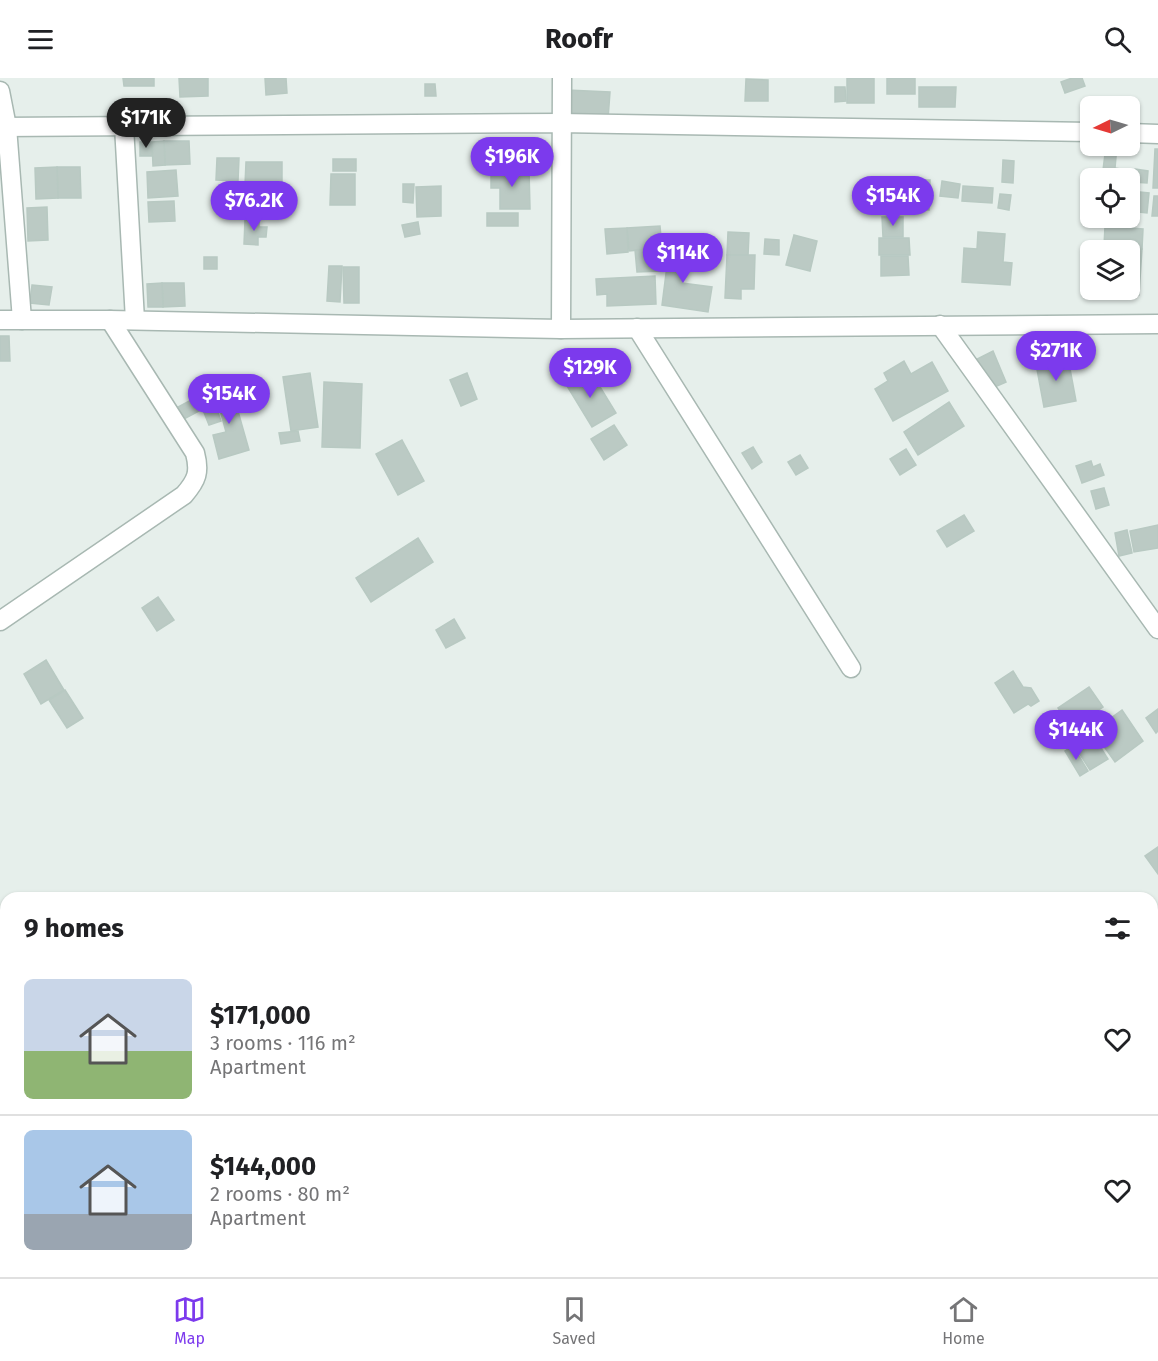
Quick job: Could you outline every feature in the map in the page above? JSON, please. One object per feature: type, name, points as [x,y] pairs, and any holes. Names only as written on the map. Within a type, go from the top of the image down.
[{"type":"street","points":[[561,329],[560,123],[562,78]]},
{"type":"street","points":[[0,91],[22,320]]},
{"type":"street","points":[[4,127],[560,123],[1080,132]]},
{"type":"street","points":[[124,126],[135,321]]},
{"type":"street","points":[[1140,133],[1158,134]]},
{"type":"street","points":[[0,621],[147,522],[184,495],[197,480],[198,466],[195,453],[110,320]]},
{"type":"street","points":[[0,321],[110,320],[561,329],[1158,324]]},
{"type":"street","points":[[940,325],[1158,629]]},
{"type":"street","points":[[637,328],[851,668]]},
{"type":"building","points":[[123,78],[154,78],[154,86],[124,86]]},
{"type":"building","points":[[179,78],[208,78],[208,96],[180,97]]},
{"type":"building","points":[[265,78],[286,78],[287,93],[266,95]]},
{"type":"building","points":[[847,78],[874,78],[874,103],[847,103]]},
{"type":"building","points":[[887,78],[915,78],[915,94],[887,94]]},
{"type":"building","points":[[1072,78],[1082,78],[1085,86],[1065,93],[1061,82]]},
{"type":"building","points":[[746,79],[768,80],[768,101],[745,101]]},
{"type":"building","points":[[425,84],[435,84],[436,96],[425,96]]},
{"type":"building","points":[[835,87],[845,87],[846,101],[835,102]]},
{"type":"building","points":[[919,87],[956,87],[955,107],[919,107]]},
{"type":"building","points":[[567,90],[610,92],[608,119],[566,116]]},
{"type":"building","points":[[164,141],[189,141],[190,164],[165,165]]},
{"type":"building","points":[[164,141],[165,165],[153,166],[152,142]]},
{"type":"building","points":[[140,142],[151,142],[152,156],[140,156]]},
{"type":"building","points":[[1155,149],[1158,149],[1158,188],[1153,188]]},
{"type":"building","points":[[1105,156],[1116,156],[1115,168],[1103,168]]},
{"type":"building","points":[[217,158],[239,158],[238,181],[216,180]]},
{"type":"building","points":[[333,159],[356,159],[356,171],[333,171]]},
{"type":"building","points":[[1003,160],[1014,161],[1013,183],[1002,182]]},
{"type":"building","points":[[246,162],[282,162],[282,185],[245,185]]},
{"type":"building","points":[[57,167],[80,167],[81,198],[58,198]]},
{"type":"building","points":[[57,167],[58,198],[36,199],[35,168]]},
{"type":"building","points":[[529,169],[530,209],[500,209],[500,188],[491,188],[491,170]]},
{"type":"building","points":[[176,170],[178,196],[148,198],[147,172]]},
{"type":"building","points":[[1140,170],[1148,171],[1147,183],[1140,182]]},
{"type":"building","points":[[331,174],[355,174],[355,205],[330,205]]},
{"type":"building","points":[[907,180],[930,180],[929,210],[906,209]]},
{"type":"building","points":[[942,181],[960,184],[958,198],[940,196]]},
{"type":"building","points":[[403,184],[414,184],[413,203],[403,202]]},
{"type":"building","points":[[245,185],[282,185],[281,216],[245,215]]},
{"type":"building","points":[[441,186],[441,216],[417,217],[416,187]]},
{"type":"building","points":[[963,186],[993,188],[992,203],[962,201]]},
{"type":"building","points":[[1140,192],[1149,193],[1147,213],[1140,212]]},
{"type":"building","points":[[1000,194],[1011,195],[1009,210],[998,208]]},
{"type":"building","points":[[1154,196],[1158,196],[1158,216],[1152,216]]},
{"type":"building","points":[[174,201],[175,221],[149,222],[148,202]]},
{"type":"building","points":[[47,207],[48,240],[28,241],[27,208]]},
{"type":"building","points":[[487,213],[518,213],[518,226],[487,226]]},
{"type":"building","points":[[882,217],[903,217],[903,237],[883,237]]},
{"type":"building","points":[[245,220],[259,220],[259,227],[267,227],[266,237],[258,237],[258,245],[244,244]]},
{"type":"building","points":[[418,222],[420,234],[405,237],[402,225]]},
{"type":"building","points":[[660,226],[662,248],[629,251],[627,228]]},
{"type":"building","points":[[627,228],[628,252],[607,254],[605,229]]},
{"type":"building","points":[[1105,228],[1143,229],[1142,249],[1140,249],[1140,240],[1104,240]]},
{"type":"building","points":[[728,232],[749,233],[748,256],[727,255]]},
{"type":"building","points":[[978,232],[1005,234],[1003,262],[1012,263],[1010,285],[962,282],[964,248],[977,249]]},
{"type":"building","points":[[794,235],[817,241],[810,271],[786,265]]},
{"type":"building","points":[[879,238],[909,238],[910,255],[879,255]]},
{"type":"building","points":[[765,239],[779,240],[779,255],[764,254]]},
{"type":"building","points":[[670,242],[687,244],[682,283],[712,287],[708,312],[662,305]]},
{"type":"building","points":[[661,249],[662,271],[637,272],[635,250]]},
{"type":"building","points":[[1140,249],[1142,249],[1140,280]]},
{"type":"building","points":[[727,255],[755,255],[754,289],[741,289],[741,299],[725,298]]},
{"type":"building","points":[[881,256],[908,256],[909,275],[881,276]]},
{"type":"building","points":[[204,257],[217,257],[217,269],[204,269]]},
{"type":"building","points":[[329,266],[342,266],[340,302],[327,301]]},
{"type":"building","points":[[343,267],[359,267],[359,303],[344,303]]},
{"type":"building","points":[[655,276],[656,304],[607,306],[607,294],[597,295],[596,279]]},
{"type":"building","points":[[162,283],[184,283],[185,306],[163,307]]},
{"type":"building","points":[[162,283],[163,307],[148,307],[147,284]]},
{"type":"building","points":[[32,285],[52,287],[49,305],[30,303]]},
{"type":"building","points":[[0,336],[9,336],[10,361],[0,361]]},
{"type":"building","points":[[993,351],[1006,382],[990,389],[977,359]]},
{"type":"building","points":[[1068,358],[1076,401],[1044,407],[1036,364]]},
{"type":"building","points":[[904,361],[911,374],[932,362],[948,391],[893,421],[875,389],[888,381],[884,373]]},
{"type":"building","points":[[578,372],[585,382],[594,377],[616,413],[592,427],[564,381]]},
{"type":"building","points":[[310,373],[318,427],[291,431],[283,377]]},
{"type":"building","points":[[467,373],[477,399],[461,406],[450,380]]},
{"type":"building","points":[[324,382],[362,384],[360,448],[322,447]]},
{"type":"building","points":[[230,383],[249,450],[219,459],[213,435],[226,432],[214,388]]},
{"type":"building","points":[[210,390],[221,421],[209,425],[197,395]]},
{"type":"building","points":[[195,398],[201,410],[182,420],[176,408]]},
{"type":"building","points":[[949,402],[964,426],[918,455],[904,432]]},
{"type":"building","points":[[614,425],[627,445],[604,460],[591,439]]},
{"type":"building","points":[[298,431],[300,441],[281,444],[279,433]]},
{"type":"building","points":[[402,440],[424,481],[398,495],[376,454]]},
{"type":"building","points":[[753,447],[762,462],[752,469],[742,453]]},
{"type":"building","points":[[906,449],[916,465],[900,475],[890,459]]},
{"type":"building","points":[[800,455],[808,468],[796,475],[788,462]]},
{"type":"building","points":[[1091,461],[1093,467],[1100,464],[1104,475],[1082,483],[1076,466]]},
{"type":"building","points":[[1104,488],[1109,505],[1096,509],[1091,491]]},
{"type":"building","points":[[964,515],[974,531],[947,547],[937,531]]},
{"type":"building","points":[[1158,525],[1158,548],[1134,552],[1130,531]]},
{"type":"building","points":[[1127,530],[1132,553],[1119,556],[1115,533]]},
{"type":"building","points":[[418,538],[433,562],[371,602],[356,578]]},
{"type":"building","points":[[158,597],[174,620],[157,631],[142,608]]},
{"type":"building","points":[[454,619],[465,638],[446,648],[436,630]]},
{"type":"building","points":[[46,660],[64,690],[41,704],[24,674]]},
{"type":"building","points":[[1013,671],[1023,687],[1031,688],[1039,701],[1031,706],[1028,704],[1014,713],[995,683]]},
{"type":"building","points":[[1089,687],[1103,707],[1072,728],[1058,708]]},
{"type":"building","points":[[65,690],[83,718],[67,728],[49,700]]},
{"type":"building","points":[[1158,709],[1158,731],[1156,733],[1146,718]]},
{"type":"building","points":[[1122,710],[1143,741],[1115,762],[1093,731]]},
{"type":"building","points":[[1090,731],[1108,759],[1090,770],[1072,742]]},
{"type":"building","points":[[1073,746],[1088,771],[1080,776],[1065,751]]},
{"type":"building","points":[[1158,847],[1158,874],[1145,856]]}]
